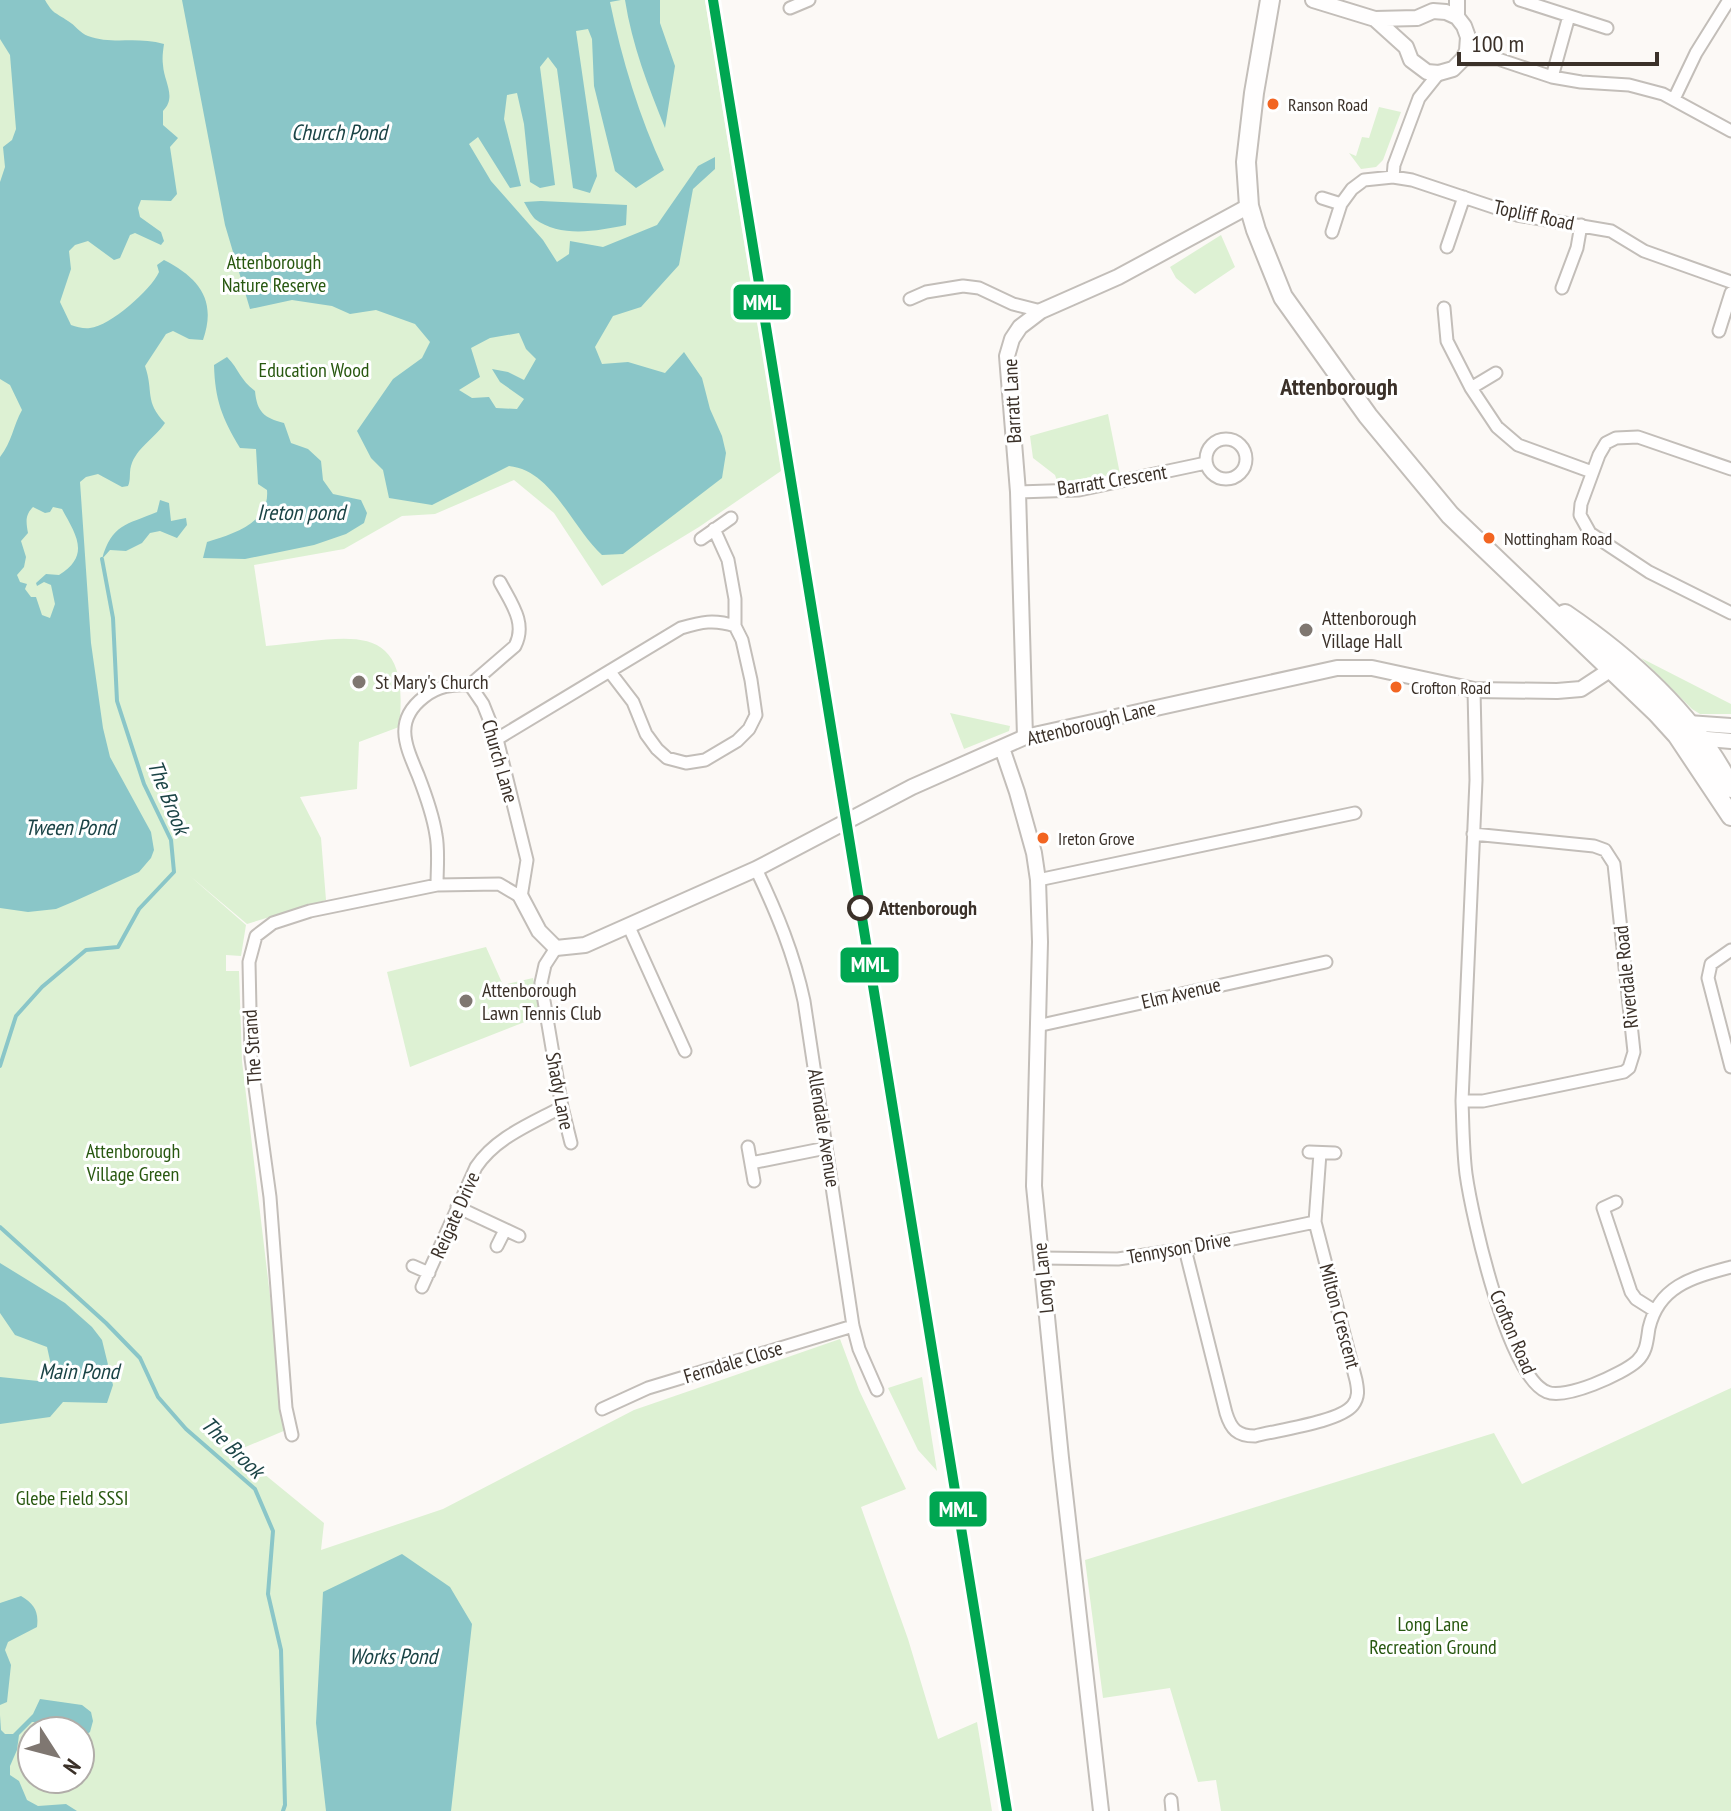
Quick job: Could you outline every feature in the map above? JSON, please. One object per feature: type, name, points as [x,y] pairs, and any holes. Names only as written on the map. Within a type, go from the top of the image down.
[{"type":"main road","points":[[1270,0],[1246,162],[1249,206],[1276,285],[1368,416],[1450,515],[1523,586],[1618,665],[1682,729],[1731,816]]},
{"type":"main road","points":[[1682,729],[1700,739],[1730,778]]},
{"type":"street","points":[[790,8],[809,0]]},
{"type":"street","points":[[1313,0],[1375,19],[1417,18]]},
{"type":"street","points":[[1457,0],[1457,17]]},
{"type":"street","points":[[1520,0],[1607,28]]},
{"type":"street","points":[[1674,99],[1696,53],[1729,0]]},
{"type":"street","points":[[1438,5],[1457,17],[1468,37],[1463,59],[1453,69],[1439,73],[1427,72],[1419,67],[1411,60],[1406,47],[1407,33],[1417,18],[1438,5]]},
{"type":"street","points":[[1552,77],[1569,16]]},
{"type":"street","points":[[1375,19],[1406,47]]},
{"type":"street","points":[[1468,37],[1498,59],[1552,77],[1629,85],[1674,99],[1731,131]]},
{"type":"street","points":[[1463,59],[1498,59]]},
{"type":"street","points":[[1419,67],[1419,98]]},
{"type":"street","points":[[1393,177],[1394,165],[1419,98],[1439,73]]},
{"type":"street","name":"Topliff Road","points":[[1341,204],[1352,189],[1364,180],[1393,177],[1412,180],[1517,215],[1611,231],[1644,251],[1731,282]]},
{"type":"street","points":[[1447,247],[1464,197]]},
{"type":"street","points":[[1322,198],[1341,204],[1332,232]]},
{"type":"street","points":[[1013,304],[1020,327],[1041,311],[1118,277],[1249,206]]},
{"type":"street","points":[[1562,288],[1577,248],[1581,225]]},
{"type":"street","points":[[910,299],[926,292],[963,286],[979,288],[1013,304],[1041,311]]},
{"type":"street","points":[[1719,331],[1731,293]]},
{"type":"street","points":[[1444,308],[1447,341],[1471,388],[1497,427],[1513,443],[1592,472]]},
{"type":"street","name":"Barratt Lane","points":[[1020,327],[1007,356],[1018,492],[1025,737]]},
{"type":"street","points":[[1471,388],[1496,373]]},
{"type":"street","points":[[1731,469],[1629,436],[1616,438],[1606,443],[1592,472],[1580,515],[1590,533],[1649,572],[1731,613]]},
{"type":"street","name":"Barratt Crescent","points":[[1018,492],[1079,490],[1206,463]]},
{"type":"street","points":[[701,539],[731,518]]},
{"type":"street","points":[[610,672],[633,702],[646,734],[667,758],[686,763],[705,760],[737,741],[749,729],[756,715],[742,640],[735,626],[735,599],[728,560],[714,529]]},
{"type":"street","points":[[437,885],[437,835],[404,743],[405,725],[409,712],[433,690],[447,685],[470,685],[515,646],[520,638],[518,616],[500,582]]},
{"type":"street","points":[[497,739],[681,628],[706,620],[735,626]]},
{"type":"street","name":"Attenborough Lane","points":[[556,948],[585,945],[629,927],[756,869],[912,787],[1025,737],[1353,666],[1474,690],[1518,692],[1581,689],[1618,665]]},
{"type":"street","name":"Church Lane","points":[[470,685],[483,704],[497,739],[527,860],[521,897]]},
{"type":"street","name":"Crofton Road","points":[[1474,690],[1476,780],[1462,1101],[1466,1174],[1478,1236],[1513,1343],[1530,1379],[1548,1392],[1567,1394],[1628,1367],[1645,1350],[1655,1311],[1678,1284],[1731,1267]]},
{"type":"street","points":[[1682,729],[1731,726]]},
{"type":"street","points":[[1700,739],[1731,741]]},
{"type":"street","name":"Long Lane","points":[[1002,748],[1022,807],[1038,880],[1040,942],[1034,1186],[1101,1811]]},
{"type":"street","points":[[1038,880],[1355,813]]},
{"type":"street","name":"Riverdale Road","points":[[1462,1101],[1483,1101],[1624,1072],[1629,1068],[1634,1052],[1614,864],[1610,855],[1594,846],[1473,834]]},
{"type":"street","name":"Allendale Avenue","points":[[756,869],[784,928],[796,965],[853,1326],[859,1349],[877,1390]]},
{"type":"street","name":"The Strand","points":[[292,1435],[286,1408],[270,1197],[251,1058],[248,976],[256,936],[263,928],[310,911],[437,885],[499,884],[521,897]]},
{"type":"street","points":[[521,897],[539,931],[556,948]]},
{"type":"street","points":[[629,927],[679,1047]]},
{"type":"street","name":"Shady Lane","points":[[556,948],[545,965],[541,983],[571,1143]]},
{"type":"street","points":[[1731,950],[1711,964],[1708,978],[1731,1067]]},
{"type":"street","name":"Elm Avenue","points":[[1037,1026],[1326,962]]},
{"type":"street","name":"Reigate Drive","points":[[422,1287],[457,1207],[485,1154],[498,1143],[562,1107]]},
{"type":"street","points":[[748,1147],[754,1181]]},
{"type":"street","points":[[751,1163],[826,1148]]},
{"type":"street","name":"Milton Crescent","points":[[1185,1249],[1231,1427],[1244,1436],[1255,1436],[1337,1416],[1350,1408],[1358,1393],[1315,1222],[1315,1152],[1335,1153]]},
{"type":"street","points":[[1616,1202],[1603,1208],[1631,1292],[1655,1311]]},
{"type":"street","points":[[457,1207],[519,1236]]},
{"type":"street","name":"Tennyson Drive","points":[[1041,1258],[1118,1259],[1185,1249],[1315,1222]]},
{"type":"street","points":[[497,1246],[505,1230]]},
{"type":"street","name":"Reigate Drive","points":[[413,1266],[429,1273]]},
{"type":"street","name":"Ferndale Close","points":[[602,1409],[648,1388],[853,1326]]},
{"type":"street","points":[[610,1389],[616,1402]]},
{"type":"green space","name":"Attenborough Nature Reserve","points":[[0,0],[705,0],[781,471],[699,527],[602,586],[554,513],[514,480],[435,514],[402,516],[344,549],[254,565],[266,646],[347,639],[368,642],[384,650],[395,666],[400,691],[399,727],[359,742],[357,789],[300,797],[321,838],[326,900],[247,924],[190,876],[246,925],[241,956],[226,955],[226,971],[239,971],[242,1061],[286,1430],[236,1451],[324,1523],[321,1550],[443,1509],[634,1410],[840,1339],[859,1390],[906,1489],[861,1507],[908,1639],[938,1739],[977,1722],[992,1811],[0,1811]]},
{"type":"green space","points":[[1379,107],[1401,112],[1383,160],[1376,167],[1361,169],[1349,153],[1356,156],[1362,137],[1369,138]]},
{"type":"green space","points":[[1221,235],[1235,267],[1195,294],[1176,278],[1170,267]]},
{"type":"green space","points":[[1108,414],[1120,474],[1058,484],[1055,475],[1033,458],[1030,436]]},
{"type":"green space","points":[[1641,658],[1731,704],[1731,714],[1700,714]]},
{"type":"green space","points":[[950,713],[1010,726],[1009,731],[964,749]]},
{"type":"green space","name":"Attenborough Lawn Tennis Club","points":[[486,947],[503,985],[533,978],[540,1016],[410,1067],[387,972]]},
{"type":"green space","points":[[922,1377],[937,1471],[918,1450],[888,1388]]},
{"type":"green space","name":"Long Lane Recreation Ground","points":[[1731,1388],[1731,1811],[1221,1811],[1216,1780],[1198,1782],[1170,1688],[1103,1698],[1085,1560],[1494,1433],[1522,1484]]},
{"type":"water","name":"Tween Pond","points":[[0,0],[45,0],[50,8],[88,36],[164,44],[163,62],[169,100],[163,111],[163,125],[178,138],[170,147],[177,194],[171,201],[141,200],[138,208],[140,217],[161,232],[164,241],[161,245],[135,233],[130,235],[120,258],[114,260],[88,241],[75,245],[69,251],[71,269],[60,302],[71,325],[85,328],[98,326],[139,297],[155,279],[159,272],[157,265],[164,260],[187,274],[195,283],[202,292],[208,313],[203,340],[189,339],[173,331],[166,334],[145,366],[154,408],[165,423],[133,460],[128,486],[122,487],[98,474],[80,482],[91,643],[103,728],[110,757],[151,832],[154,850],[139,872],[56,909],[28,912],[0,908],[0,457],[22,410],[10,385],[0,379],[0,182],[5,167],[3,147],[12,140],[16,129],[10,55],[0,39]],"holes":[[[33,507],[45,513],[53,507],[62,509],[78,544],[75,560],[69,567],[59,575],[46,574],[36,583],[37,586],[44,582],[51,585],[55,604],[50,618],[42,615],[36,597],[31,597],[25,589],[27,584],[20,582],[17,575],[24,567],[26,557],[21,541],[28,533],[29,513]]]},
{"type":"water","name":"Church Pond","points":[[182,0],[621,0],[610,2],[620,45],[639,108],[664,170],[636,188],[615,171],[594,86],[592,39],[588,29],[576,31],[597,176],[590,193],[573,188],[557,69],[548,57],[540,67],[555,185],[540,188],[530,182],[524,124],[517,93],[507,95],[504,119],[521,186],[510,188],[478,137],[469,144],[491,181],[543,240],[557,262],[569,254],[570,241],[603,247],[657,225],[698,166],[715,157],[715,169],[693,189],[679,265],[641,307],[613,316],[595,347],[602,364],[628,362],[665,373],[684,352],[702,378],[710,409],[722,436],[726,453],[722,478],[623,554],[602,555],[550,489],[524,470],[509,466],[432,505],[389,498],[383,470],[371,458],[357,431],[393,379],[422,358],[430,342],[415,324],[376,310],[350,314],[332,306],[292,300],[250,309],[225,225]],"holes":[[[519,333],[526,349],[536,359],[524,380],[492,369],[500,382],[524,399],[517,409],[496,408],[489,397],[472,398],[459,390],[480,377],[471,348],[490,338]]]},
{"type":"water","points":[[625,0],[660,0],[660,23],[675,66],[665,128],[636,49]]},
{"type":"water","points":[[524,202],[627,205],[626,225],[591,231],[556,229],[535,219]]},
{"type":"water","name":"Ireton pond","points":[[227,357],[255,391],[263,413],[284,423],[291,443],[308,449],[321,461],[323,480],[333,494],[361,500],[367,513],[364,523],[346,534],[314,545],[245,559],[203,558],[207,542],[248,525],[263,511],[266,501],[267,490],[258,484],[256,449],[240,448],[218,399],[214,365]]},
{"type":"water","points":[[160,500],[169,503],[171,521],[186,518],[187,525],[177,538],[160,531],[150,533],[142,543],[126,551],[110,550],[102,559],[116,532],[157,512]]},
{"type":"water","name":"Main Pond","points":[[0,1263],[65,1303],[102,1340],[113,1385],[107,1403],[63,1402],[50,1417],[0,1424],[0,1377],[38,1381],[51,1365],[47,1347],[15,1335],[0,1313]]},
{"type":"water","name":"Works Pond","points":[[402,1554],[450,1587],[472,1624],[451,1811],[326,1811],[316,1723],[323,1592]]},
{"type":"water","points":[[21,1596],[35,1608],[37,1627],[8,1642],[5,1650],[11,1665],[7,1702],[0,1705],[0,1603]]},
{"type":"water","points":[[40,1699],[82,1705],[92,1715],[32,1715]]},
{"type":"water","points":[[0,1715],[1,1730],[5,1734],[16,1731],[16,1752],[10,1775],[16,1779],[16,1795],[25,1795],[27,1800],[38,1806],[66,1804],[77,1811],[0,1811]]},
{"type":"waterway","name":"The Brook","points":[[0,1066],[16,1016],[42,987],[86,950],[118,947],[139,909],[174,872],[171,840],[144,784],[117,701],[113,618],[102,559]]},
{"type":"waterway","name":"The Brook","points":[[0,1227],[106,1323],[140,1358],[158,1397],[186,1429],[255,1489],[273,1531],[268,1594],[281,1650],[283,1811]]},
{"type":"transit line","name":"MML","points":[[713,0],[1007,1811]]},
{"type":"place","name":"Ranson Road","points":[[1273,104]]},
{"type":"place","name":"Nottingham Road","points":[[1489,538]]},
{"type":"place","name":"Attenborough Village Hall","points":[[1306,630]]},
{"type":"place","name":"St Mary's Church","points":[[359,682]]},
{"type":"place","name":"Crofton Road","points":[[1396,687]]},
{"type":"place","name":"Ireton Grove","points":[[1043,838]]},
{"type":"place","name":"Attenborough","points":[[860,908]]},
{"type":"place","name":"Attenborough Lawn Tennis Club","points":[[466,1001]]},
{"type":"district","name":"Attenborough","points":[[1339,386]]},
{"type":"park label","name":"Education Wood","points":[[314,370]]},
{"type":"park label","name":"Attenborough Village Green","points":[[133,1162]]},
{"type":"park label","name":"Glebe Field SSSI","points":[[72,1498]]}]
